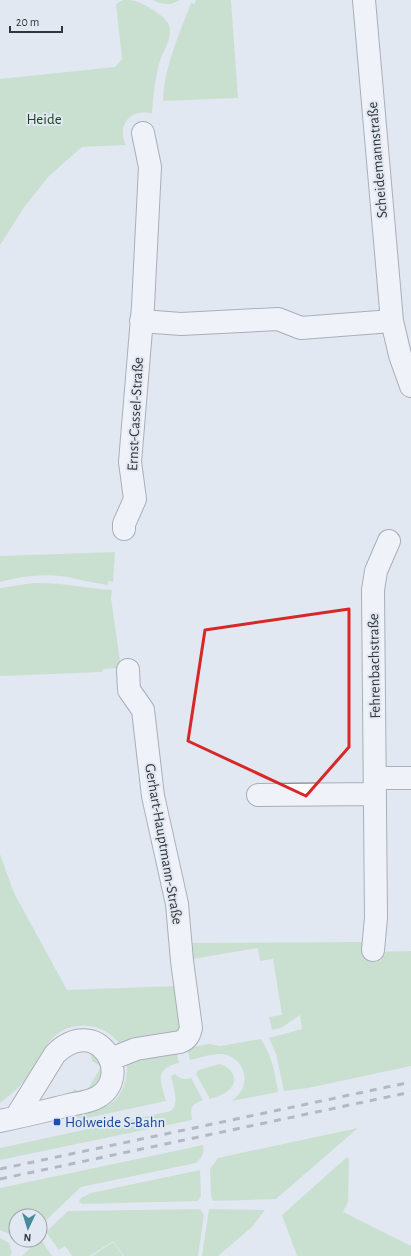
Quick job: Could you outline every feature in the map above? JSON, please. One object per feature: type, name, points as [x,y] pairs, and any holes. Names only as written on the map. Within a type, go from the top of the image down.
[{"type":"street","name":"Scheidemannstraße","points":[[364,0],[392,321],[400,355],[411,386]]},
{"type":"street","name":"Ernst-Cassel-Straße","points":[[124,529],[124,524],[135,499],[130,462],[141,321],[150,167],[143,134]]},
{"type":"street","points":[[141,321],[180,324],[278,319],[301,328],[392,321]]},
{"type":"street","name":"Fehrenbachstraße","points":[[373,950],[376,918],[373,590],[376,571],[388,541]]},
{"type":"street","name":"Gerhart-Hauptmann-Straße","points":[[111,1059],[136,1049],[180,1042],[190,1035],[191,1028],[182,961],[177,904],[153,796],[143,710],[129,690],[128,670]]},
{"type":"street","points":[[258,795],[375,786],[411,778]]},
{"type":"street","points":[[78,1040],[88,1041],[98,1045],[111,1059],[113,1071],[111,1081],[106,1090],[98,1097],[88,1101],[8,1119],[55,1054],[63,1046],[78,1040]]},
{"type":"highlighted area","points":[[349,609],[349,747],[306,796],[188,741],[205,630]]},
{"type":"green space","name":"Heide","points":[[123,0],[131,0],[145,5],[162,16],[169,25],[169,38],[160,60],[154,88],[152,113],[135,114],[130,117],[124,125],[123,130],[126,145],[82,147],[49,176],[25,206],[0,245],[0,79],[115,67],[122,59],[116,4]]},
{"type":"green space","points":[[153,0],[180,0],[166,4]]},
{"type":"green space","points":[[196,0],[231,0],[238,98],[163,101],[169,63],[191,3],[194,4]]},
{"type":"green space","points":[[115,552],[113,582],[108,581],[108,585],[51,575],[17,578],[0,582],[0,556]]},
{"type":"green space","points":[[33,583],[63,584],[112,590],[111,598],[121,668],[103,669],[102,672],[0,676],[0,588]]},
{"type":"green space","points":[[0,854],[14,893],[67,990],[176,986],[180,1027],[175,1034],[120,1045],[106,1031],[98,1028],[91,1026],[75,1026],[68,1028],[61,1031],[50,1041],[25,1080],[0,1103]]},
{"type":"green space","points":[[367,942],[368,952],[411,951],[411,1066],[308,1088],[284,1091],[276,1054],[269,1038],[302,1029],[300,1015],[281,1028],[272,1030],[269,1017],[282,1015],[273,959],[260,961],[258,948],[193,959],[194,972],[190,943]]},
{"type":"green space","points":[[261,1039],[270,1058],[278,1092],[232,1101],[241,1091],[244,1081],[243,1070],[236,1060],[232,1057],[220,1054],[190,1060],[187,1048],[209,1044],[220,1046]]},
{"type":"green space","points":[[176,1049],[179,1063],[165,1069],[162,1072],[161,1077],[166,1101],[78,1120],[77,1116],[99,1110],[108,1106],[115,1100],[120,1094],[124,1085],[127,1062]]},
{"type":"green space","points":[[86,1050],[92,1053],[101,1063],[103,1068],[102,1080],[99,1086],[91,1093],[70,1100],[69,1097],[74,1089],[84,1095],[101,1067],[92,1061],[91,1056]]},
{"type":"green space","points":[[220,1064],[228,1068],[231,1072],[234,1083],[228,1091],[210,1099],[196,1074],[198,1070]]},
{"type":"green space","points":[[175,1074],[183,1079],[191,1078],[203,1100],[196,1103],[192,1107],[192,1120],[0,1160],[0,1148],[171,1111],[174,1107],[175,1099],[171,1076]]},
{"type":"green space","points":[[358,1128],[276,1199],[213,1201],[211,1195],[210,1169],[218,1158]]},
{"type":"green space","points":[[203,1145],[204,1150],[200,1159],[196,1163],[81,1187],[48,1218],[48,1208],[8,1208],[8,1234],[0,1230],[0,1188]]},
{"type":"green space","points":[[347,1157],[349,1159],[348,1202],[343,1212],[411,1246],[411,1256],[297,1256],[282,1215]]},
{"type":"green space","points":[[200,1170],[201,1196],[198,1201],[82,1204],[79,1202],[81,1198],[91,1193]]},
{"type":"green space","points":[[200,1209],[204,1215],[198,1256],[124,1256],[113,1241],[90,1256],[72,1256],[65,1246],[59,1250],[48,1235],[48,1230],[68,1211]]},
{"type":"green space","points":[[209,1209],[265,1210],[252,1227],[218,1256],[202,1256]]},
{"type":"green space","points":[[0,1238],[8,1242],[8,1248],[10,1248],[12,1253],[10,1256],[0,1256]]},
{"type":"green space","points":[[113,1242],[123,1256],[92,1256]]},
{"type":"green space","points":[[30,1248],[47,1248],[52,1256],[22,1256]]},
{"type":"railway","points":[[0,1169],[411,1082]]},
{"type":"railway","points":[[0,1179],[411,1092]]},
{"type":"place","name":"Holweide S-Bahn","points":[[57,1122]]}]
